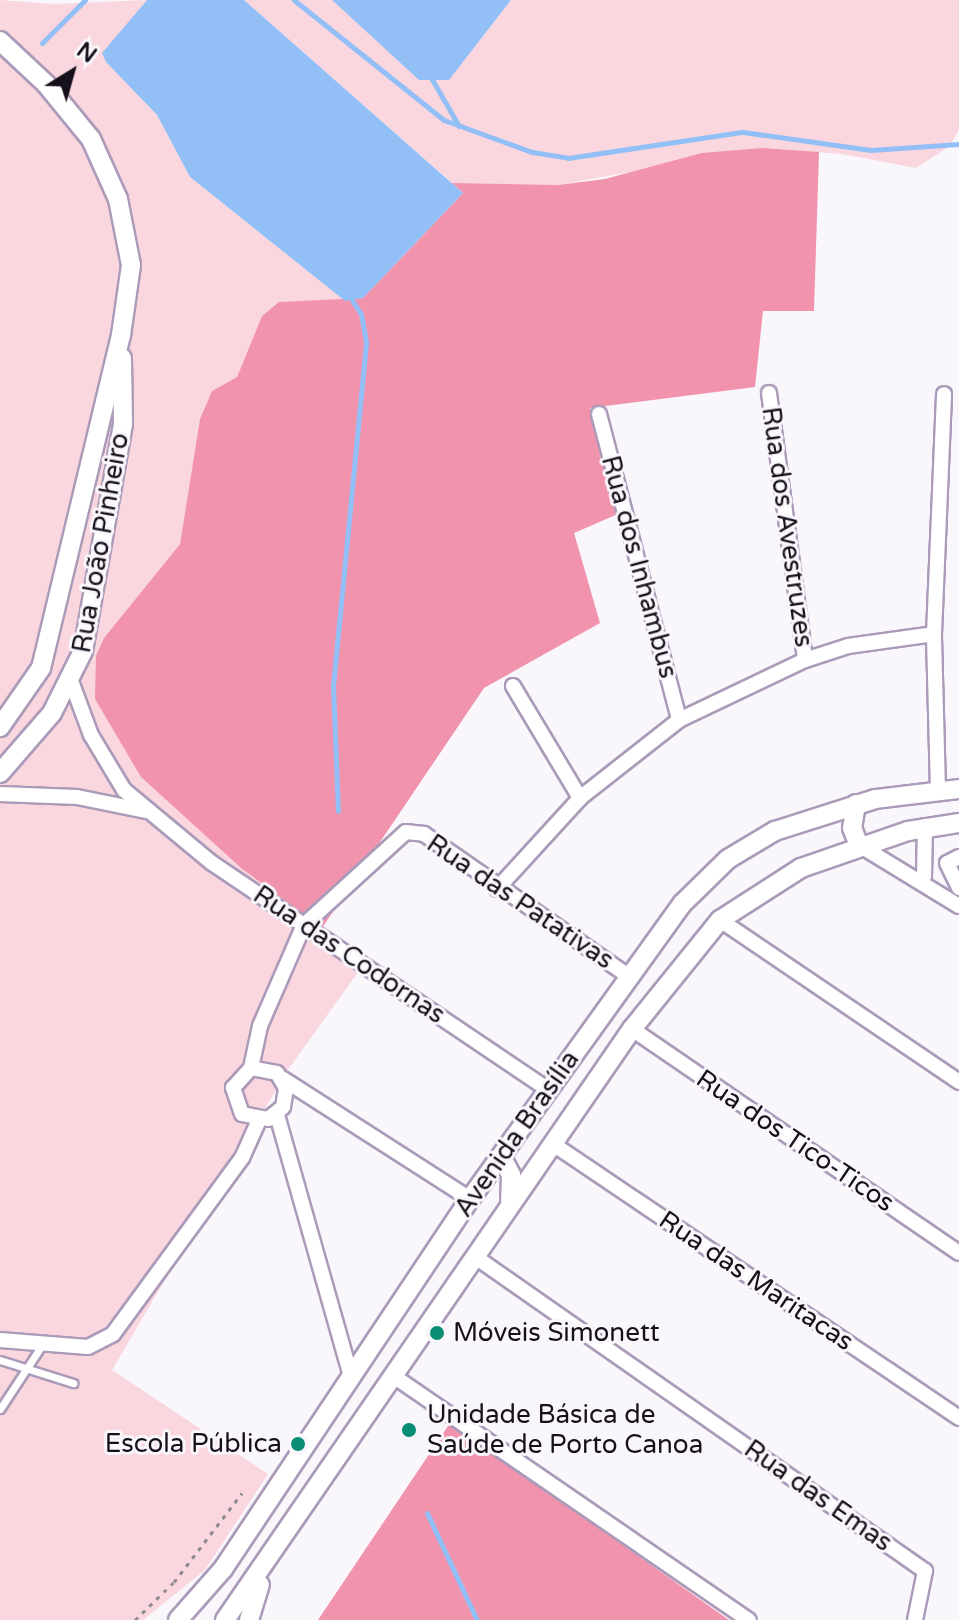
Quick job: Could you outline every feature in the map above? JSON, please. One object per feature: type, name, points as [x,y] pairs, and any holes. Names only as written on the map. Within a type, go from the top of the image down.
[{"type":"street","name":"Rua João Pinheiro","points":[[0,41],[72,113],[106,165],[131,265],[121,335],[41,668],[0,727]]},
{"type":"street","name":"Rua João Pinheiro","points":[[0,773],[33,740],[71,681],[83,651],[123,424],[121,335]]},
{"type":"street","name":"Rua dos Avestruzes","points":[[769,393],[805,660]]},
{"type":"street","points":[[938,790],[934,634],[944,394]]},
{"type":"street","name":"Rua dos Inhambus","points":[[599,414],[679,720]]},
{"type":"street","points":[[497,889],[580,798],[679,720],[805,660],[848,646],[934,634]]},
{"type":"street","name":"Rua das Codornas","points":[[71,681],[103,758],[124,790],[212,863],[549,1090]]},
{"type":"street","points":[[513,686],[580,798]]},
{"type":"street","name":"Avenida Brasília","points":[[178,1620],[223,1569],[470,1199],[627,975],[682,904],[728,859],[775,831],[856,804],[959,789]]},
{"type":"street","name":"Rua das Codornas","points":[[0,794],[87,798],[154,814]]},
{"type":"street","points":[[856,804],[852,828],[859,845],[921,878],[959,906]]},
{"type":"street","name":"Avenida Brasília","points":[[225,1620],[632,1029],[720,920],[788,875],[859,845],[925,826],[959,823]]},
{"type":"street","points":[[921,878],[925,826]]},
{"type":"street","name":"Rua das Patativas","points":[[304,925],[406,832],[424,834],[497,889],[627,975]]},
{"type":"street","points":[[921,878],[953,860],[959,888]]},
{"type":"street","points":[[720,920],[959,1082]]},
{"type":"street","points":[[277,1115],[259,1120],[242,1114],[233,1098],[237,1080],[251,1068],[260,1026],[304,925]]},
{"type":"street","name":"Rua dos Tico-Ticos","points":[[632,1029],[959,1253]]},
{"type":"street","points":[[251,1068],[269,1068],[470,1199]]},
{"type":"street","points":[[283,1079],[286,1098],[277,1115],[351,1377]]},
{"type":"street","points":[[549,1090],[579,1105]]},
{"type":"street","points":[[0,1340],[88,1347],[113,1334],[242,1158],[259,1120]]},
{"type":"street","name":"Rua das Maritacas","points":[[553,1144],[959,1418]]},
{"type":"street","points":[[501,1156],[511,1175],[509,1204]]},
{"type":"street","name":"Rua das Emas","points":[[474,1256],[925,1571],[915,1620]]},
{"type":"street","points":[[392,1375],[749,1620]]},
{"type":"street","points":[[249,1620],[265,1566]]},
{"type":"lane","points":[[0,1409],[42,1345]]},
{"type":"lane","points":[[0,1360],[73,1383]]},
{"type":"path","points":[[135,1620],[174,1582],[242,1493]]},
{"type":"shaded area","points":[[0,0],[55,4],[147,0],[103,53],[106,62],[157,115],[190,177],[345,301],[279,302],[262,316],[237,377],[212,391],[200,419],[180,544],[104,638],[141,777],[241,868],[366,961],[287,1071],[112,1370],[268,1474],[205,1570],[143,1620],[0,1620]]},
{"type":"shaded area","points":[[244,0],[332,0],[449,80],[511,0],[959,0],[959,129],[950,146],[916,168],[842,154],[763,148],[558,185],[452,183]]},
{"type":"shaded area","points":[[763,148],[819,152],[814,311],[763,311],[755,387],[590,408],[618,514],[574,533],[600,623],[484,688],[322,928],[241,868],[141,777],[95,699],[96,656],[104,638],[180,544],[200,419],[212,391],[237,377],[262,316],[279,302],[363,298],[463,193],[452,183],[558,185],[605,179],[702,153]]},
{"type":"shaded area","points":[[450,1423],[729,1620],[318,1620]]},
{"type":"water","points":[[147,0],[244,0],[463,193],[363,298],[345,301],[190,177],[157,115],[106,62],[102,53]]},
{"type":"water","points":[[332,0],[511,0],[449,80],[419,80]]},
{"type":"waterway","points":[[42,43],[85,0]]},
{"type":"waterway","points":[[294,0],[444,120],[532,152],[568,158],[743,132],[871,150],[959,144]]},
{"type":"waterway","points":[[430,76],[459,126]]},
{"type":"waterway","points":[[338,811],[333,686],[366,342],[361,314],[348,294]]},
{"type":"waterway","points":[[427,1513],[477,1620]]},
{"type":"place","name":"Móveis Simonett","points":[[437,1333]]},
{"type":"place","name":"Unidade Básica de Saúde de Porto Canoa","points":[[409,1430]]},
{"type":"place","name":"Escola Pública","points":[[298,1444]]}]
